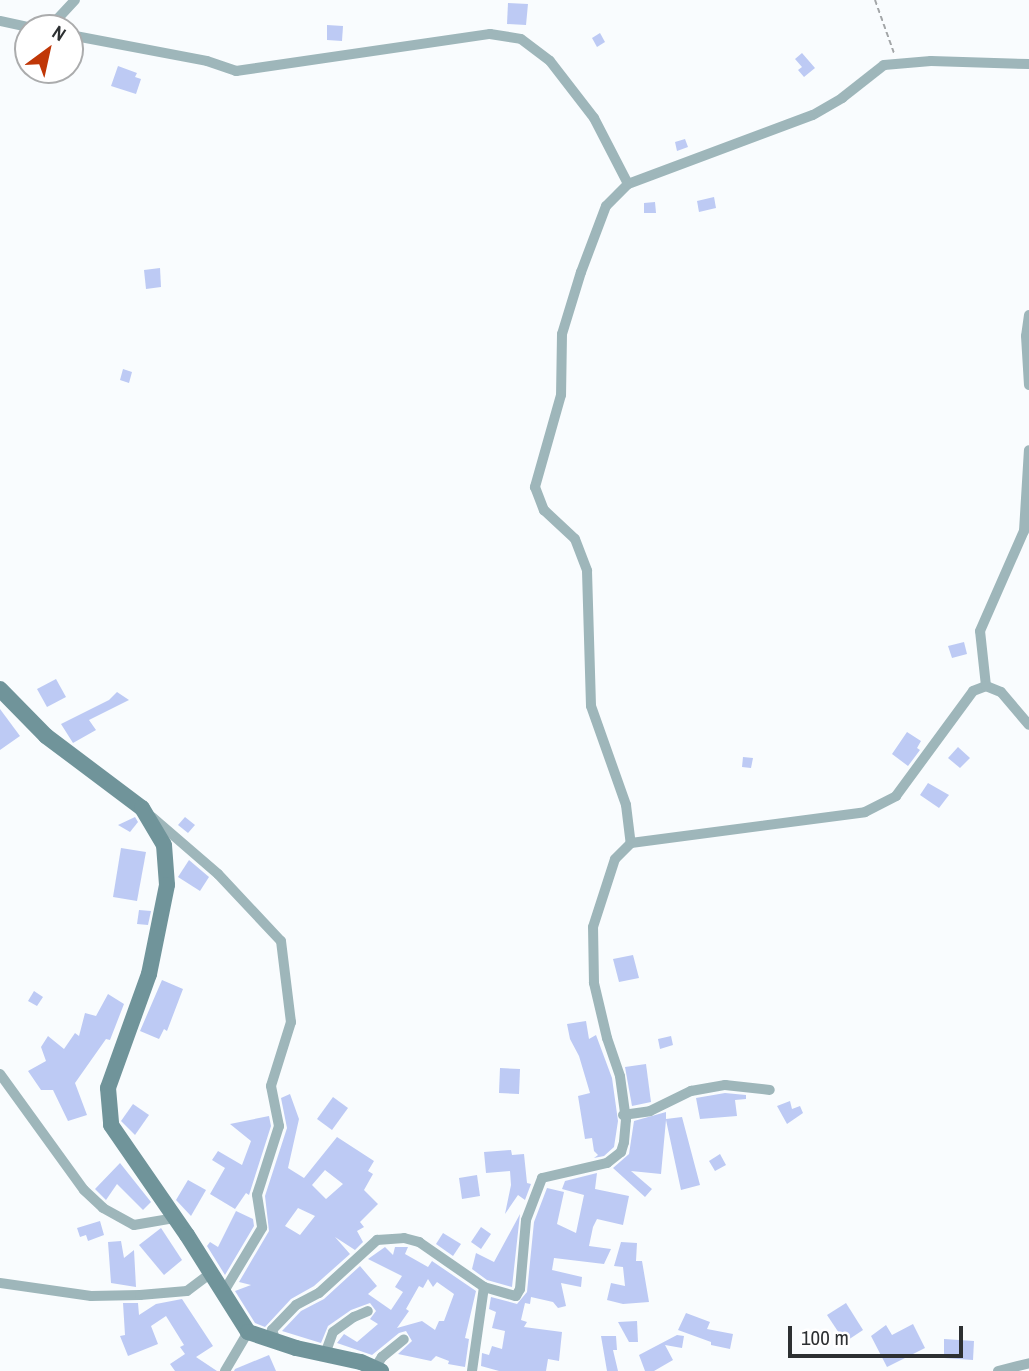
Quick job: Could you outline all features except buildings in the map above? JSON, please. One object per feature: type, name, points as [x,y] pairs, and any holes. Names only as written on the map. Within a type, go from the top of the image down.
[{"type":"main road","points":[[0,690],[46,736],[142,808],[164,845],[167,885],[149,974],[108,1088],[111,1125],[175,1217],[248,1332],[378,1370]]},
{"type":"street","points":[[62,14],[75,0]]},
{"type":"street","points":[[84,38],[207,61],[236,71],[490,34],[521,39],[550,61],[594,118],[628,184]]},
{"type":"street","points":[[631,843],[626,805],[591,706],[587,571],[575,539],[544,510],[535,487],[561,395],[562,334],[581,272],[606,206],[628,184],[813,115],[842,98],[884,65],[1029,64]]},
{"type":"street","points":[[1029,315],[1026,336],[1029,385]]},
{"type":"street","points":[[986,686],[980,631],[1024,531],[1029,450]]},
{"type":"street","points":[[276,1342],[272,1330],[296,1305],[318,1293],[377,1240],[404,1238],[419,1242],[484,1287],[516,1296],[523,1267],[526,1220],[542,1178],[607,1163],[621,1153],[624,1142],[624,1115],[621,1076],[607,1038],[594,983],[593,927],[615,859],[631,843],[865,812],[896,796],[973,691],[986,686],[1001,692],[1029,725]]},
{"type":"street","points":[[142,808],[218,874],[281,941],[290,1022],[271,1086],[279,1126],[257,1195],[262,1228],[223,1293]]},
{"type":"street","points":[[0,1074],[84,1190],[103,1208],[134,1225],[175,1217]]},
{"type":"street","points":[[624,1115],[650,1111],[691,1091],[725,1085],[770,1090]]},
{"type":"street","points":[[0,1283],[91,1296],[140,1295],[187,1291],[211,1273]]},
{"type":"street","points":[[472,1371],[484,1287]]},
{"type":"street","points":[[326,1354],[333,1332],[368,1311]]},
{"type":"street","points":[[225,1371],[248,1332]]},
{"type":"street","points":[[378,1370],[382,1357],[404,1339]]},
{"type":"street","points":[[998,1371],[1029,1363]]},
{"type":"path","points":[[875,0],[898,64]]}]
